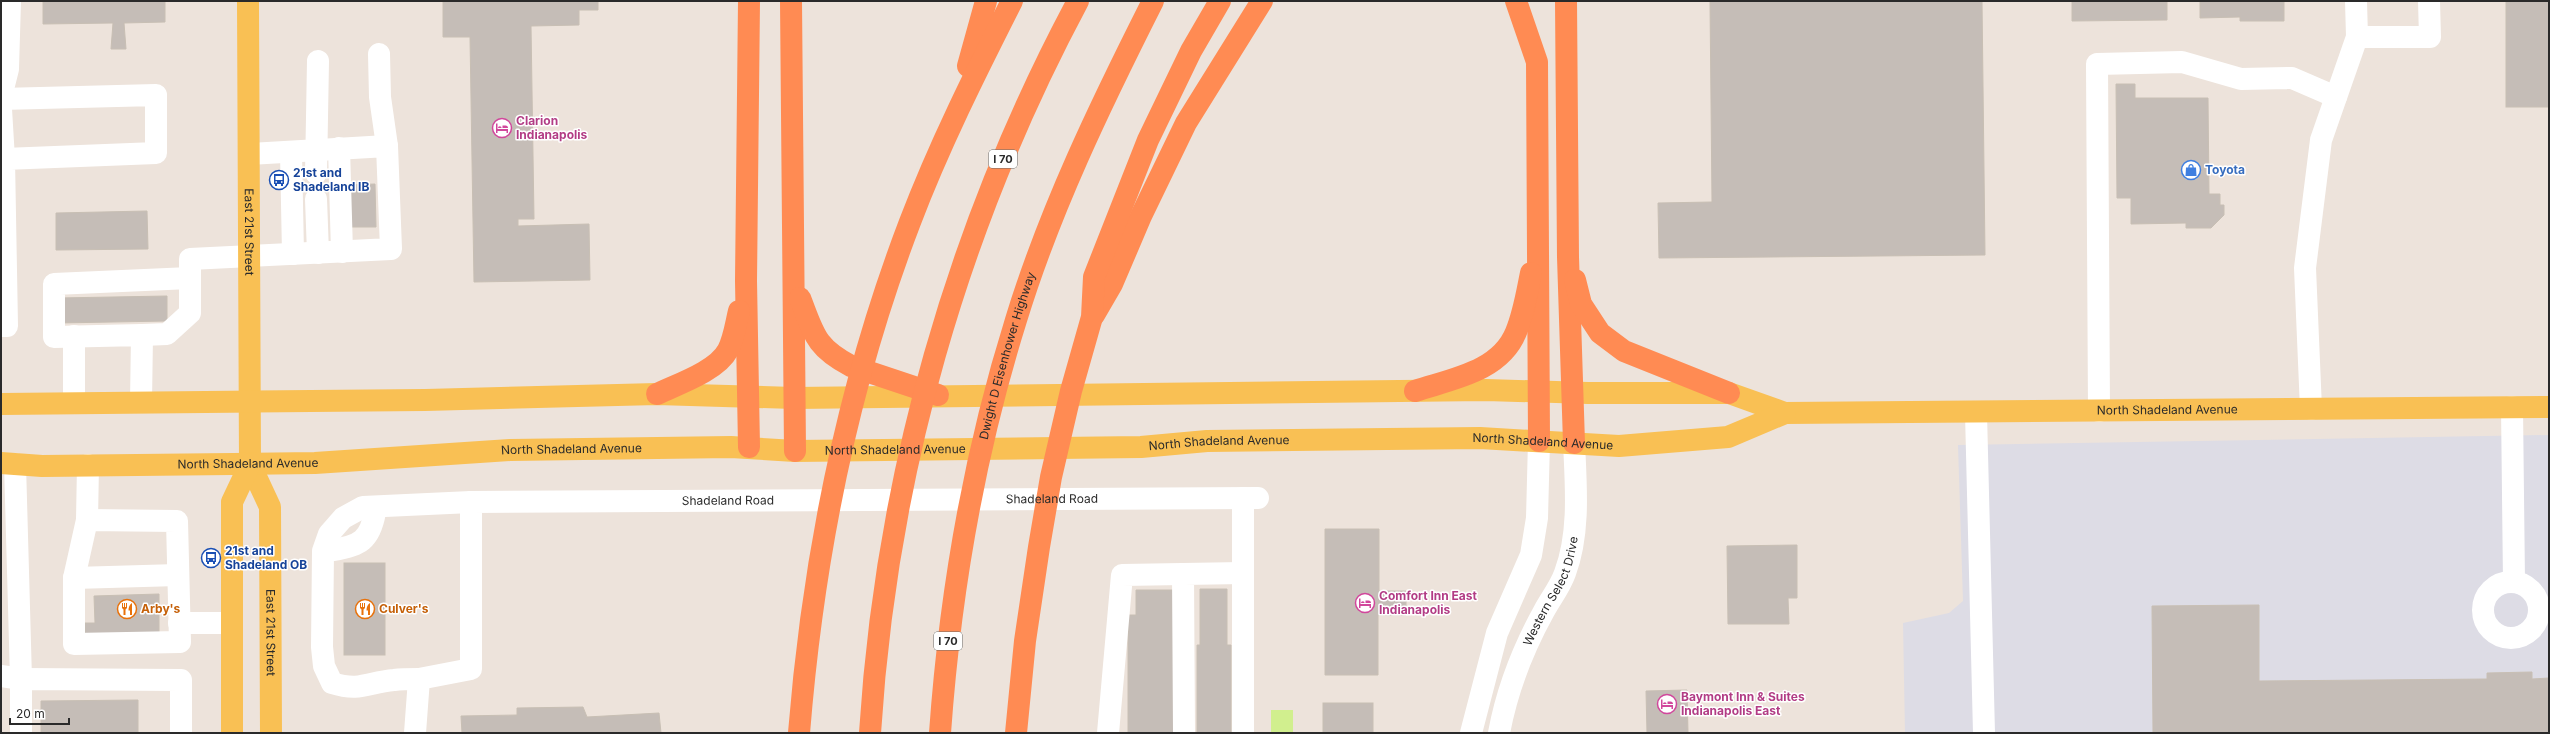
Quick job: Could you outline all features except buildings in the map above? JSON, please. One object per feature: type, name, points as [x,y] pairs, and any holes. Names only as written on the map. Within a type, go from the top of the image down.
[{"type":"highway","points":[[749,1],[746,281],[750,447]]},
{"type":"highway","points":[[791,1],[795,287],[795,451]]},
{"type":"highway","points":[[953,118],[986,1]]},
{"type":"highway","points":[[800,733],[805,674],[821,556],[846,434],[874,328],[910,222],[953,118],[1012,1]]},
{"type":"highway","name":"I 70","points":[[870,733],[881,619],[891,552],[912,440],[944,324],[972,237],[992,186],[1033,89],[1078,1]]},
{"type":"highway","name":"Dwight D Eisenhower Highway","points":[[940,733],[949,624],[961,549],[974,484],[1016,320],[1046,236],[1087,137],[1153,1]]},
{"type":"highway","points":[[1016,733],[1025,641],[1039,547],[1053,470],[1071,391],[1092,318],[1094,277],[1138,164],[1191,51],[1220,1]]},
{"type":"highway","points":[[1092,318],[1112,284],[1141,216],[1186,123],[1262,1]]},
{"type":"highway","points":[[1516,1],[1537,62],[1540,392],[1539,441]]},
{"type":"highway","points":[[1566,1],[1568,257],[1571,393],[1574,443]]},
{"type":"highway","points":[[1415,391],[1476,370],[1494,362],[1502,354],[1510,344],[1519,323],[1539,240]]},
{"type":"highway","points":[[1568,257],[1581,304],[1600,333],[1624,351],[1730,393]]},
{"type":"highway","points":[[656,394],[712,367],[722,360],[729,349],[746,281]]},
{"type":"highway","points":[[795,287],[816,341],[837,359],[851,366],[938,395]]},
{"type":"main road","name":"East 21st Street","points":[[248,1],[250,464],[270,507],[271,733]]},
{"type":"main road","name":"North Shadeland Avenue","points":[[1,404],[656,394],[748,398],[794,398],[938,395],[1415,391],[1730,393],[1785,413],[2549,407]]},
{"type":"main road","name":"North Shadeland Avenue","points":[[8,464],[250,464],[330,462],[510,450],[750,447],[795,451],[1141,447],[1207,441],[1480,438],[1619,446],[1728,437],[1785,413]]},
{"type":"main road","name":"East 21st Street","points":[[232,733],[232,502],[250,464]]},
{"type":"street","points":[[4,159],[156,153],[156,95],[1,98],[8,69],[10,1]]},
{"type":"street","points":[[2311,409],[2305,268],[2322,140],[2357,37],[2356,1]]},
{"type":"street","points":[[2357,37],[2430,37],[2429,1]]},
{"type":"street","points":[[190,278],[54,284],[54,337],[167,334],[190,313],[190,278],[190,260],[391,249],[387,146],[380,97],[379,54]]},
{"type":"street","points":[[316,173],[318,60]]},
{"type":"street","points":[[2099,411],[2097,64],[2182,62],[2241,79],[2292,78],[2336,97]]},
{"type":"street","points":[[1,109],[4,159],[7,326],[1,326]]},
{"type":"street","points":[[249,154],[290,153],[338,148],[387,146]]},
{"type":"street","points":[[338,148],[342,252]]},
{"type":"street","points":[[290,153],[293,254]]},
{"type":"street","points":[[316,199],[318,253]]},
{"type":"street","points":[[141,402],[142,335]]},
{"type":"street","points":[[74,336],[74,403]]},
{"type":"street","points":[[2512,407],[2514,582]]},
{"type":"street","points":[[1976,412],[1984,733]]},
{"type":"street","points":[[1471,733],[1497,633],[1531,555],[1537,518],[1539,441]]},
{"type":"street","name":"Western Select Drive","points":[[1499,733],[1503,712],[1524,650],[1565,574],[1570,555],[1575,524],[1574,443]]},
{"type":"street","points":[[8,464],[11,678],[22,733]]},
{"type":"street","points":[[87,520],[177,521],[180,642],[74,644],[74,578],[87,520],[88,465]]},
{"type":"street","name":"Shadeland Road","points":[[393,680],[364,688],[346,688],[332,683],[324,666],[322,647],[323,551],[329,534],[343,518],[363,506],[377,509],[471,502],[1251,498],[1243,573]]},
{"type":"street","points":[[377,509],[372,529],[364,540],[352,547],[333,550],[333,658],[338,669],[349,674],[393,680],[419,679],[471,669],[471,502]]},
{"type":"street","points":[[1108,733],[1122,575],[1243,573],[1243,733]]},
{"type":"street","points":[[1183,574],[1184,733]]},
{"type":"street","points":[[74,578],[178,575]]},
{"type":"street","points":[[180,623],[232,623]]},
{"type":"street","points":[[11,678],[181,680],[181,733]]},
{"type":"street","points":[[415,733],[419,679]]},
{"type":"shaded area","points":[[2549,435],[2549,733],[1905,733],[1903,623],[1949,613],[1963,601],[1958,445]]},
{"type":"green space","points":[[1271,710],[1293,710],[1293,733],[1271,733]]},
{"type":"place","name":"Clarion Indianapolis","points":[[502,128]]},
{"type":"place","name":"Toyota","points":[[2191,170]]},
{"type":"place","name":"21st and Shadeland IB","points":[[279,180]]},
{"type":"place","name":"21st and Shadeland OB","points":[[211,558]]},
{"type":"place","name":"Comfort Inn East Indianapolis","points":[[1365,603]]},
{"type":"place","name":"Arby's","points":[[127,609]]},
{"type":"place","name":"Culver's","points":[[365,609]]},
{"type":"place","name":"Baymont Inn & Suites Indianapolis East","points":[[1667,704]]}]
